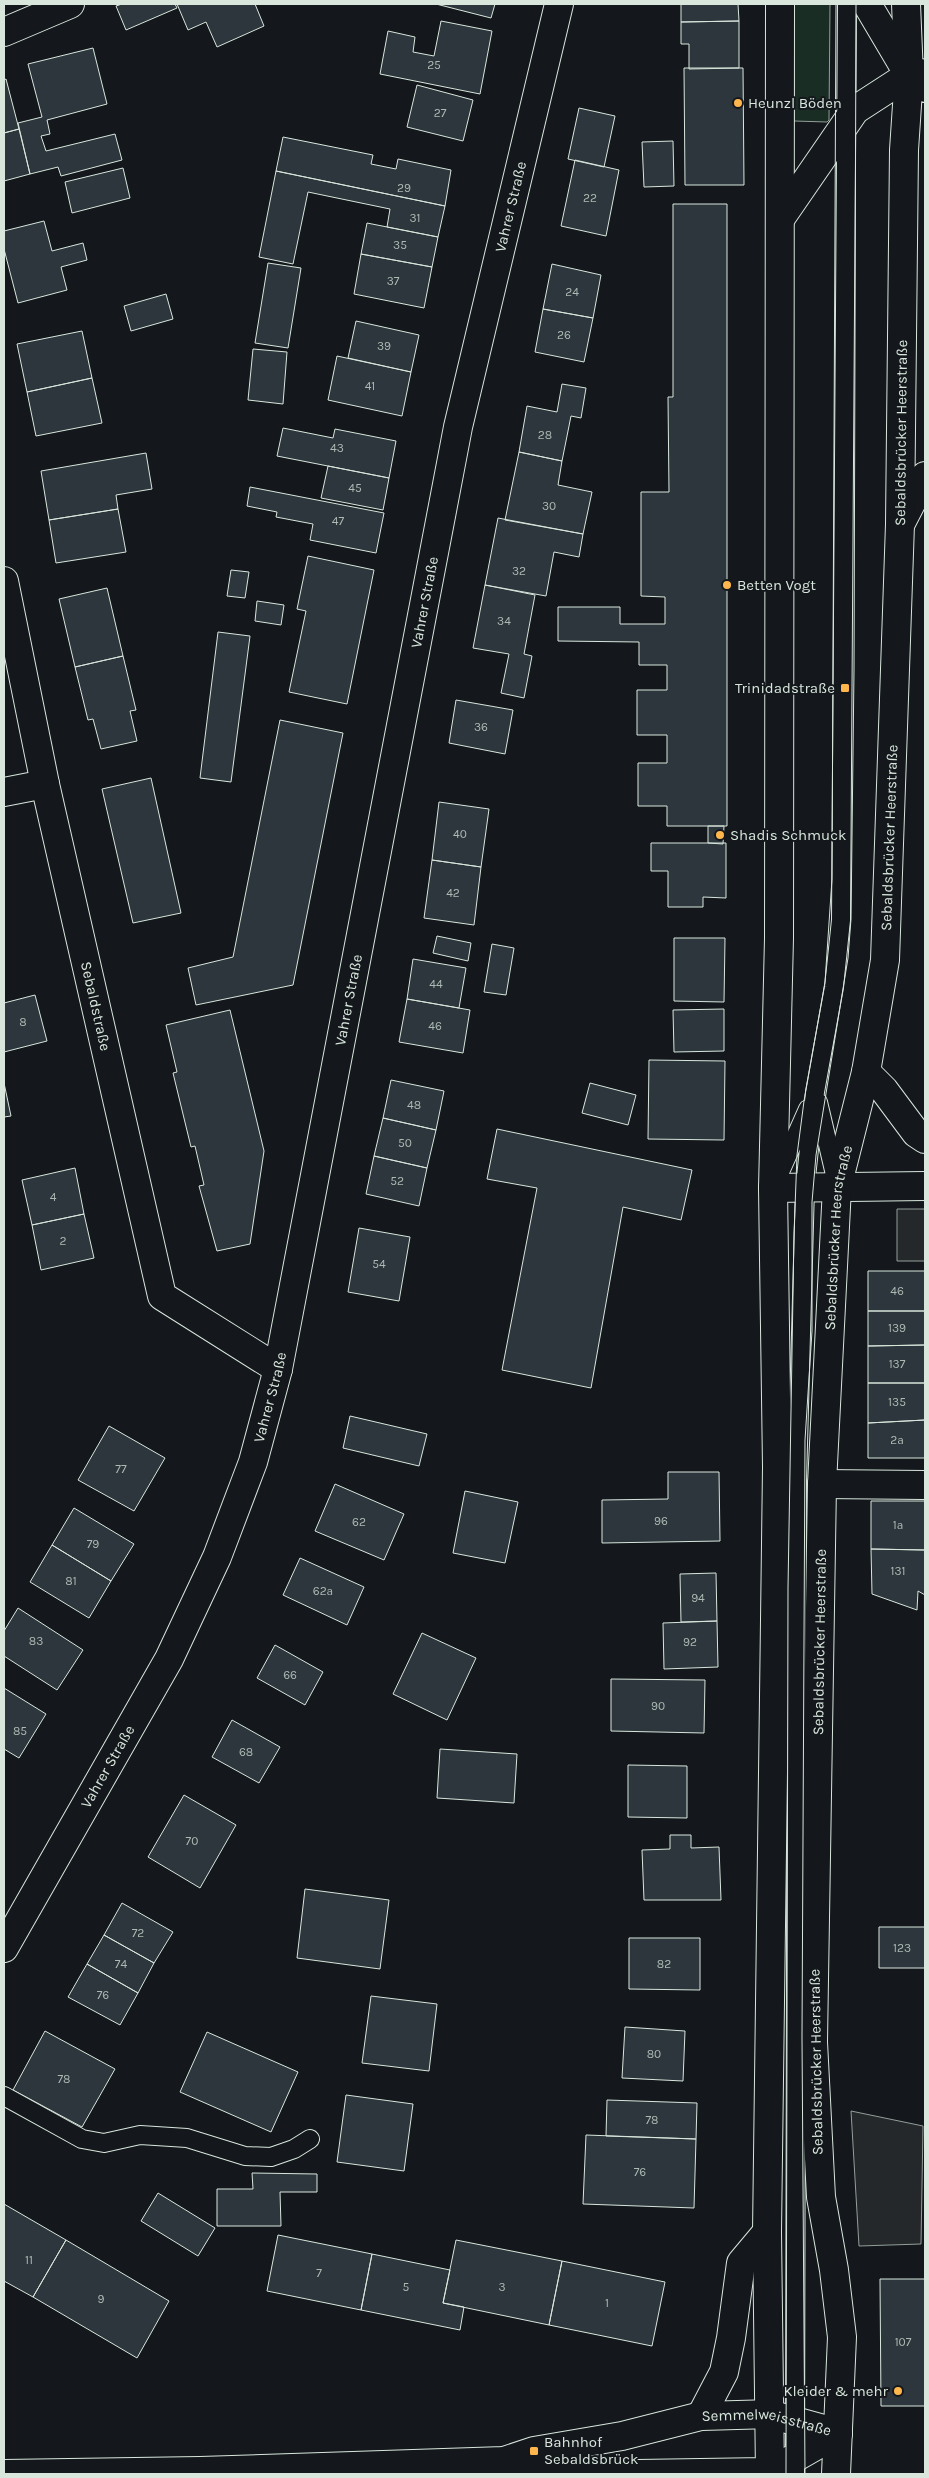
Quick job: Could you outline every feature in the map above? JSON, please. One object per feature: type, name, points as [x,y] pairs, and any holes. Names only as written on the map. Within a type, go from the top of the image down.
[{"type":"main road","points":[[4,32],[70,4]]},
{"type":"main road","name":"Vahrer Straße","points":[[4,1948],[169,1659],[218,1557],[253,1462],[278,1370],[458,427],[559,4]]},
{"type":"main road","points":[[780,4],[779,938],[773,1188],[776,1467],[767,2232],[782,2417],[782,2470]]},
{"type":"main road","points":[[780,220],[855,110],[920,78],[867,4]]},
{"type":"main road","name":"Sebaldsbrücker Heerstraße","points":[[836,2474],[842,2337],[834,2270],[821,2197],[813,2042],[822,1484],[837,1187],[866,1072],[885,960],[900,524],[903,179],[920,78],[906,4]]},
{"type":"main road","points":[[900,524],[925,476]]},
{"type":"main road","name":"Sebaldstraße","points":[[4,581],[45,784],[162,1296],[278,1370]]},
{"type":"main road","points":[[4,792],[45,784]]},
{"type":"main road","points":[[866,1072],[884,1090],[916,1133],[925,1139]]},
{"type":"main road","points":[[773,1188],[925,1186]]},
{"type":"main road","points":[[822,1484],[925,1485]]},
{"type":"main road","points":[[701,2416],[724,2372],[732,2338],[741,2263],[767,2232]]},
{"type":"main road","name":"Semmelweisstraße","points":[[4,2474],[200,2471],[504,2461],[534,2451],[622,2436],[701,2416],[782,2417],[838,2433]]},
{"type":"main road","name":"Semmelweisstraße","points":[[504,2461],[540,2472],[638,2474],[782,2470],[838,2433]]},
{"type":"lane","points":[[782,2417],[796,1491],[805,1187],[815,1092],[834,988],[842,920],[847,4]]},
{"type":"lane","points":[[815,1092],[837,1187]]},
{"type":"lane","points":[[773,1188],[815,1092]]},
{"type":"lane","points":[[4,2096],[82,2139],[104,2143],[140,2135],[187,2138],[245,2156],[271,2157],[294,2149],[310,2139]]},
{"type":"green space","points":[[794,4],[830,4],[829,120],[827,122],[794,121]]},
{"type":"shaded area","points":[[897,1209],[925,1209],[925,1261],[897,1261]]},
{"type":"shaded area","points":[[851,2111],[923,2126],[921,2244],[859,2246]]},
{"type":"building","points":[[122,4],[175,4],[177,8],[126,30],[116,6]]},
{"type":"building","points":[[177,4],[255,4],[264,26],[217,47],[206,22],[188,30]]},
{"type":"building","points":[[436,4],[495,4],[491,18]]},
{"type":"building","points":[[681,4],[738,4],[739,21],[681,22]]},
{"type":"building","points":[[441,21],[492,31],[480,94],[380,74],[388,31],[415,37],[413,52],[434,56]]},
{"type":"building","points":[[739,21],[739,68],[689,69],[689,44],[681,44],[681,22]]},
{"type":"building","points":[[93,48],[107,104],[47,120],[50,134],[41,136],[46,151],[115,134],[122,160],[61,176],[58,167],[30,174],[18,123],[42,117],[28,64]]},
{"type":"building","points":[[684,68],[743,68],[744,185],[685,185]]},
{"type":"building","points":[[6,79],[19,129],[4,133],[4,80]]},
{"type":"building","points":[[417,85],[473,100],[463,141],[407,127]]},
{"type":"building","points":[[579,108],[615,116],[604,167],[568,159]]},
{"type":"building","points":[[19,129],[30,174],[4,181],[4,133]]},
{"type":"building","points":[[283,137],[373,155],[371,164],[396,169],[398,159],[451,170],[445,206],[276,171]]},
{"type":"building","points":[[673,141],[674,186],[644,187],[642,142]]},
{"type":"building","points":[[575,160],[619,170],[606,236],[561,226]]},
{"type":"building","points":[[123,168],[130,198],[72,213],[65,182]]},
{"type":"building","points":[[276,171],[445,206],[438,237],[387,227],[390,209],[308,192],[293,264],[259,257]]},
{"type":"building","points":[[673,204],[727,204],[727,826],[667,826],[667,806],[638,806],[638,763],[667,763],[667,735],[637,735],[637,690],[667,690],[667,665],[639,665],[639,642],[558,641],[558,607],[620,607],[620,624],[665,624],[665,597],[641,596],[641,492],[669,492],[668,397],[673,397]]},
{"type":"building","points":[[44,221],[52,251],[83,243],[87,260],[61,267],[67,290],[18,303],[4,249],[4,231]]},
{"type":"building","points":[[367,223],[438,237],[432,267],[361,254]]},
{"type":"building","points":[[361,254],[432,267],[424,308],[354,294]]},
{"type":"building","points":[[268,263],[301,268],[288,348],[255,343]]},
{"type":"building","points":[[552,264],[601,275],[593,318],[543,309]]},
{"type":"building","points":[[166,294],[173,319],[131,331],[124,306]]},
{"type":"building","points":[[543,309],[593,318],[584,362],[535,352]]},
{"type":"building","points":[[356,321],[419,335],[411,372],[348,358]]},
{"type":"building","points":[[82,331],[92,378],[27,392],[17,344]]},
{"type":"building","points":[[253,349],[287,352],[283,404],[248,400]]},
{"type":"building","points":[[337,356],[411,372],[402,416],[328,400]]},
{"type":"building","points":[[92,378],[102,423],[36,436],[27,392]]},
{"type":"building","points":[[562,384],[586,388],[581,418],[571,416],[562,461],[519,452],[527,406],[557,412]]},
{"type":"building","points":[[283,428],[333,438],[335,429],[396,441],[389,478],[277,456]]},
{"type":"building","points":[[519,452],[562,461],[558,485],[592,492],[583,534],[505,520]]},
{"type":"building","points":[[146,453],[152,489],[116,495],[118,509],[49,520],[41,471]]},
{"type":"building","points":[[328,466],[389,478],[383,510],[321,498]]},
{"type":"building","points":[[250,487],[384,513],[376,553],[310,540],[313,524],[276,517],[277,512],[247,506]]},
{"type":"building","points":[[118,509],[126,552],[56,563],[49,520]]},
{"type":"building","points":[[498,518],[583,534],[579,557],[554,552],[546,596],[485,585]]},
{"type":"building","points":[[308,556],[374,570],[347,704],[289,692],[306,611],[297,609]]},
{"type":"building","points":[[231,570],[249,572],[245,598],[227,596]]},
{"type":"building","points":[[485,585],[535,595],[524,654],[532,656],[524,698],[501,693],[509,654],[473,648]]},
{"type":"building","points":[[107,588],[123,656],[75,667],[59,599]]},
{"type":"building","points":[[257,601],[284,605],[281,625],[255,621]]},
{"type":"building","points":[[218,632],[250,636],[231,782],[200,778]]},
{"type":"building","points":[[123,656],[136,710],[130,711],[137,741],[101,749],[93,719],[88,720],[75,667]]},
{"type":"building","points":[[456,700],[513,710],[505,754],[449,743]]},
{"type":"building","points":[[280,720],[343,733],[293,985],[196,1005],[188,968],[233,957]]},
{"type":"building","points":[[151,778],[181,913],[133,923],[102,789]]},
{"type":"building","points":[[439,802],[489,809],[481,867],[432,860]]},
{"type":"building","points":[[708,826],[724,826],[723,844],[708,843]]},
{"type":"building","points":[[651,843],[726,843],[726,898],[703,897],[703,907],[668,907],[668,871],[651,871]]},
{"type":"building","points":[[432,860],[481,867],[474,925],[424,918]]},
{"type":"building","points":[[437,936],[471,943],[468,961],[433,953]]},
{"type":"building","points":[[674,938],[725,938],[724,1002],[674,1001]]},
{"type":"building","points":[[492,944],[514,948],[506,995],[484,992]]},
{"type":"building","points":[[413,959],[466,968],[459,1008],[407,999]]},
{"type":"building","points":[[35,995],[47,1041],[4,1052],[4,1003]]},
{"type":"building","points":[[407,999],[470,1010],[463,1053],[399,1042]]},
{"type":"building","points":[[724,1009],[724,1051],[674,1052],[673,1010]]},
{"type":"building","points":[[230,1010],[264,1151],[250,1244],[217,1251],[199,1186],[204,1185],[195,1146],[191,1147],[173,1073],[177,1072],[166,1025]]},
{"type":"building","points":[[649,1060],[725,1061],[724,1140],[648,1139]]},
{"type":"building","points":[[391,1080],[444,1091],[436,1130],[383,1118]]},
{"type":"building","points":[[4,1083],[11,1116],[4,1117]]},
{"type":"building","points":[[590,1083],[636,1095],[628,1125],[582,1113]]},
{"type":"building","points":[[383,1118],[436,1130],[427,1168],[374,1156]]},
{"type":"building","points":[[497,1129],[692,1170],[681,1220],[623,1207],[591,1388],[502,1370],[537,1188],[487,1179]]},
{"type":"building","points":[[374,1156],[427,1168],[419,1206],[366,1194]]},
{"type":"building","points":[[75,1168],[84,1214],[32,1225],[22,1180]]},
{"type":"building","points":[[84,1214],[94,1258],[41,1270],[32,1225]]},
{"type":"building","points":[[359,1228],[410,1237],[399,1301],[348,1292]]},
{"type":"building","points":[[868,1271],[925,1271],[925,1311],[868,1311]]},
{"type":"building","points":[[868,1311],[925,1311],[925,1345],[868,1346]]},
{"type":"building","points":[[925,1345],[925,1383],[868,1383],[868,1346]]},
{"type":"building","points":[[868,1383],[925,1383],[925,1420],[868,1423]]},
{"type":"building","points":[[350,1416],[427,1434],[419,1466],[343,1448]]},
{"type":"building","points":[[925,1420],[925,1458],[868,1458],[868,1423]]},
{"type":"building","points":[[109,1426],[165,1458],[134,1511],[78,1480]]},
{"type":"building","points":[[668,1472],[719,1472],[720,1541],[602,1543],[602,1500],[668,1499]]},
{"type":"building","points":[[335,1484],[404,1514],[384,1560],[315,1531]]},
{"type":"building","points":[[465,1491],[518,1502],[505,1563],[453,1553]]},
{"type":"building","points":[[871,1501],[925,1501],[925,1550],[871,1549]]},
{"type":"building","points":[[74,1508],[134,1544],[111,1581],[52,1545]]},
{"type":"building","points":[[52,1545],[111,1581],[89,1618],[30,1582]]},
{"type":"building","points":[[871,1549],[925,1550],[925,1595],[918,1591],[917,1610],[872,1594]]},
{"type":"building","points":[[300,1558],[364,1587],[347,1625],[283,1595]]},
{"type":"building","points":[[716,1573],[717,1621],[681,1622],[680,1574]]},
{"type":"building","points":[[18,1608],[83,1650],[57,1690],[4,1656],[4,1631]]},
{"type":"building","points":[[717,1621],[718,1667],[664,1669],[663,1623]]},
{"type":"building","points":[[422,1633],[476,1658],[447,1720],[393,1694]]},
{"type":"building","points":[[275,1645],[323,1672],[305,1705],[257,1678]]},
{"type":"building","points":[[611,1679],[705,1680],[704,1733],[611,1731]]},
{"type":"building","points":[[4,1688],[46,1714],[19,1758],[4,1749]]},
{"type":"building","points":[[232,1720],[280,1747],[259,1783],[212,1757]]},
{"type":"building","points":[[440,1749],[517,1754],[514,1803],[437,1798]]},
{"type":"building","points":[[628,1765],[687,1766],[687,1818],[628,1817]]},
{"type":"building","points":[[184,1795],[236,1825],[200,1888],[148,1857]]},
{"type":"building","points":[[670,1835],[691,1835],[691,1848],[719,1847],[721,1900],[644,1900],[642,1850],[670,1849]]},
{"type":"building","points":[[305,1889],[389,1900],[380,1969],[297,1958]]},
{"type":"building","points":[[122,1903],[173,1932],[154,1963],[104,1935]]},
{"type":"building","points":[[879,1927],[925,1927],[925,1968],[879,1968]]},
{"type":"building","points":[[104,1935],[154,1963],[138,1993],[87,1964]]},
{"type":"building","points":[[629,1938],[700,1938],[700,1990],[629,1989]]},
{"type":"building","points":[[87,1964],[138,1993],[120,2025],[68,1997]]},
{"type":"building","points":[[371,1996],[437,2004],[429,2071],[362,2063]]},
{"type":"building","points":[[625,2027],[685,2031],[683,2081],[622,2078]]},
{"type":"building","points":[[45,2031],[115,2069],[82,2127],[13,2090]]},
{"type":"building","points":[[207,2032],[298,2072],[271,2132],[180,2092]]},
{"type":"building","points":[[346,2095],[413,2104],[404,2171],[337,2162]]},
{"type":"building","points":[[607,2100],[697,2103],[696,2139],[606,2136]]},
{"type":"building","points":[[586,2135],[696,2139],[694,2208],[583,2204]]},
{"type":"building","points":[[252,2173],[317,2174],[317,2192],[280,2192],[281,2226],[217,2226],[217,2189],[253,2189]]},
{"type":"building","points":[[158,2193],[215,2228],[198,2256],[141,2221]]},
{"type":"building","points":[[4,2204],[66,2240],[33,2297],[4,2281]]},
{"type":"building","points":[[278,2235],[372,2254],[361,2310],[267,2291]]},
{"type":"building","points":[[66,2240],[169,2301],[137,2358],[33,2297]]},
{"type":"building","points":[[456,2240],[562,2261],[549,2325],[443,2303]]},
{"type":"building","points":[[372,2254],[450,2270],[443,2303],[464,2307],[460,2330],[361,2310]]},
{"type":"building","points":[[562,2261],[665,2282],[652,2346],[549,2325]]},
{"type":"building","points":[[880,2279],[925,2279],[925,2406],[881,2406]]},
{"type":"tram line","points":[[786,2474],[788,1588],[794,1234],[797,1155],[804,1101],[825,982],[832,879],[836,4]]},
{"type":"tram line","points":[[805,2474],[802,2037],[805,1440],[812,1331],[812,1202],[816,1155],[848,958],[851,919],[854,670],[856,4]]},
{"type":"place","name":"Heunzl Böden","points":[[738,103]]},
{"type":"place","name":"Betten Vogt","points":[[727,585]]},
{"type":"place","name":"Trinidadstraße","points":[[845,688]]},
{"type":"place","name":"Shadis Schmuck","points":[[720,835]]},
{"type":"place","name":"Kleider & mehr","points":[[898,2391]]},
{"type":"place","name":"Bahnhof Sebaldsbrück","points":[[534,2451]]}]
